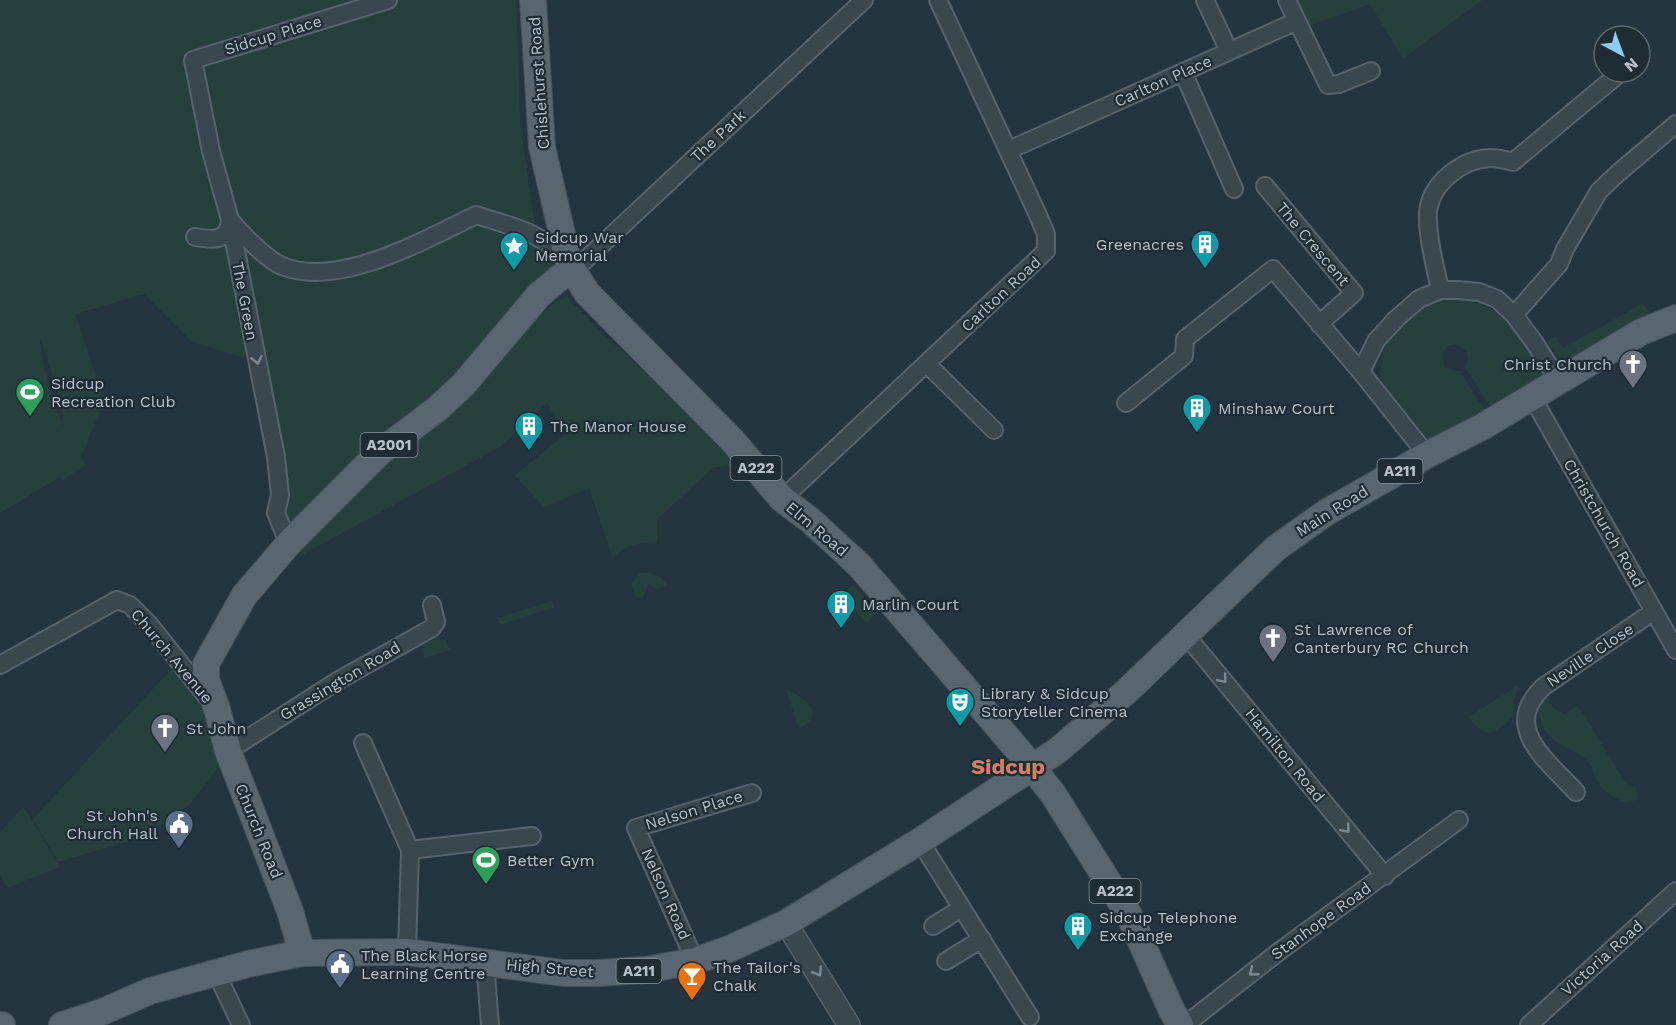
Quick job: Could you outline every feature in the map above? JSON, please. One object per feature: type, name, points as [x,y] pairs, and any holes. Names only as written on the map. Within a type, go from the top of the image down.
[{"type":"main road","name":"Chislehurst Road","points":[[533,0],[542,147],[565,260]]},
{"type":"main road","name":"Elm Road","points":[[565,260],[587,293],[732,440],[782,499],[810,520],[859,565],[1032,768]]},
{"type":"main road","name":"A2001","points":[[217,710],[223,635],[244,596],[290,542],[379,453],[437,410],[454,393],[539,295],[558,279],[565,260]]},
{"type":"main road","name":"Main Road","points":[[1032,768],[1057,751],[1128,690],[1237,584],[1290,538],[1327,512],[1427,455],[1482,427],[1641,332],[1676,318]]},
{"type":"main road","name":"Church Road","points":[[217,710],[228,751],[291,911],[302,953]]},
{"type":"main road","name":"High Street","points":[[62,1025],[102,1012],[150,991],[216,972],[302,953],[407,952],[562,973],[598,974],[645,970],[695,961],[729,949],[786,923],[920,841],[1032,768]]},
{"type":"main road","name":"A222","points":[[1032,768],[1063,808],[1129,915],[1180,1025]]},
{"type":"street","name":"Sidcup Place","points":[[193,60],[388,0]]},
{"type":"street","name":"The Park","points":[[565,260],[582,263],[864,0]]},
{"type":"street","name":"Carlton Road","points":[[782,499],[1046,251],[1046,234],[938,0]]},
{"type":"street","points":[[1205,0],[1229,51]]},
{"type":"street","points":[[1287,0],[1328,85],[1339,84],[1371,71]]},
{"type":"street","name":"Carlton Place","points":[[1009,150],[1297,21]]},
{"type":"street","name":"The Green","points":[[193,60],[211,151],[230,220],[276,457],[280,495],[276,513],[290,542]]},
{"type":"street","points":[[1183,72],[1234,189]]},
{"type":"street","points":[[1440,290],[1428,210],[1444,178],[1468,163],[1490,158],[1513,162],[1607,84]]},
{"type":"street","points":[[1514,315],[1559,264],[1569,242],[1599,191],[1676,124]]},
{"type":"street","name":"The Crescent","points":[[1265,186],[1354,293],[1319,324]]},
{"type":"street","points":[[230,220],[246,238],[280,265],[303,272],[348,270],[408,247],[476,215],[531,233],[565,260]]},
{"type":"street","points":[[195,237],[210,239],[222,237],[228,230],[230,220]]},
{"type":"street","points":[[1126,402],[1184,356],[1185,339],[1273,269],[1361,372],[1427,455]]},
{"type":"street","points":[[1361,372],[1376,341],[1396,319],[1419,299],[1440,290],[1479,292],[1497,299],[1514,315],[1559,381]]},
{"type":"street","points":[[927,364],[994,430]]},
{"type":"street","name":"Christchurch Road","points":[[1532,397],[1676,650]]},
{"type":"street","name":"Church Avenue","points":[[0,665],[117,600],[130,605],[149,624],[217,710]]},
{"type":"street","name":"Grassington Road","points":[[228,751],[339,680],[410,649],[435,626],[432,605]]},
{"type":"street","name":"Neville Close","points":[[1576,792],[1534,745],[1527,730],[1525,714],[1532,699],[1543,687],[1654,611]]},
{"type":"street","name":"Hamilton Road","points":[[1185,634],[1385,876]]},
{"type":"street","points":[[363,743],[410,850],[407,952]]},
{"type":"street","name":"Nelson Place","points":[[636,828],[752,793]]},
{"type":"street","name":"Stanhope Road","points":[[1185,1025],[1281,950],[1459,820]]},
{"type":"street","name":"Nelson Road","points":[[636,828],[695,961]]},
{"type":"street","points":[[410,850],[532,836]]},
{"type":"street","points":[[920,841],[1030,1017]]},
{"type":"street","name":"Victoria Road","points":[[1529,1025],[1676,891]]},
{"type":"street","points":[[933,926],[962,908]]},
{"type":"street","points":[[786,923],[849,1025]]},
{"type":"street","points":[[946,961],[982,939]]},
{"type":"street","points":[[485,962],[490,1025]]},
{"type":"street","points":[[216,972],[241,1025]]},
{"type":"green space","points":[[0,0],[516,0],[520,120],[536,235],[572,270],[532,319],[557,301],[567,297],[605,336],[748,459],[737,468],[729,465],[713,468],[657,519],[657,542],[633,545],[613,558],[589,488],[544,507],[515,475],[567,433],[547,403],[500,447],[300,556],[296,536],[290,542],[276,447],[252,341],[244,358],[191,341],[144,294],[75,314],[104,401],[81,457],[85,465],[63,480],[60,477],[0,513]],"holes":[[[40,336],[62,405],[64,426],[48,382]]]},
{"type":"green space","points":[[1296,0],[1482,0],[1403,59],[1370,4],[1308,26]]},
{"type":"green space","points":[[1454,298],[1485,305],[1497,313],[1518,335],[1544,375],[1543,379],[1491,408],[1465,367],[1468,360],[1466,350],[1456,344],[1449,345],[1442,354],[1444,366],[1450,370],[1460,371],[1485,411],[1430,441],[1386,388],[1381,378],[1380,367],[1386,346],[1407,319],[1424,306]]},
{"type":"green space","points":[[1642,304],[1649,315],[1566,361],[1559,359],[1547,342],[1555,337],[1563,348]]},
{"type":"green space","points":[[640,573],[656,575],[663,579],[667,586],[658,589],[648,584],[642,599],[636,597],[631,584]]},
{"type":"green space","points":[[853,585],[877,612],[867,623],[842,594]]},
{"type":"green space","points":[[552,601],[554,607],[500,625],[498,618]]},
{"type":"green space","points":[[440,637],[446,641],[450,650],[424,658],[423,646],[427,641]]},
{"type":"green space","points":[[174,666],[199,693],[222,763],[190,804],[148,835],[58,862],[33,819]]},
{"type":"green space","points":[[1517,686],[1513,716],[1500,728],[1490,733],[1485,732],[1469,717]]},
{"type":"green space","points":[[786,689],[805,701],[813,711],[808,722],[799,729]]},
{"type":"green space","points":[[1548,696],[1553,708],[1565,714],[1578,705],[1626,784],[1636,788],[1638,799],[1626,803],[1610,794],[1597,781],[1590,764],[1583,757],[1549,736],[1544,729],[1538,710],[1543,697]]},
{"type":"green space","points":[[24,807],[60,867],[7,888],[0,875],[0,832]]},
{"type":"place","name":"Greenacres","points":[[1205,270]]},
{"type":"place","name":"Sidcup War Memorial","points":[[514,272]]},
{"type":"place","name":"Christ Church","points":[[1633,390]]},
{"type":"place","name":"Sidcup Recreation Club","points":[[30,418]]},
{"type":"place","name":"Minshaw Court","points":[[1197,434]]},
{"type":"place","name":"The Manor House","points":[[529,452]]},
{"type":"place","name":"Marlin Court","points":[[841,630]]},
{"type":"place","name":"St Lawrence of Canterbury RC Church","points":[[1273,664]]},
{"type":"place","name":"Library & Sidcup Storyteller Cinema","points":[[960,728]]},
{"type":"place","name":"St John","points":[[165,754]]},
{"type":"place","name":"St John's Church Hall","points":[[179,850]]},
{"type":"place","name":"Better Gym","points":[[486,886]]},
{"type":"place","name":"Sidcup Telephone Exchange","points":[[1078,952]]},
{"type":"place","name":"The Black Horse Learning Centre","points":[[340,990]]},
{"type":"place","name":"The Tailor's Chalk","points":[[692,1002]]},
{"type":"district","name":"Sidcup","points":[[1008,766]]}]
